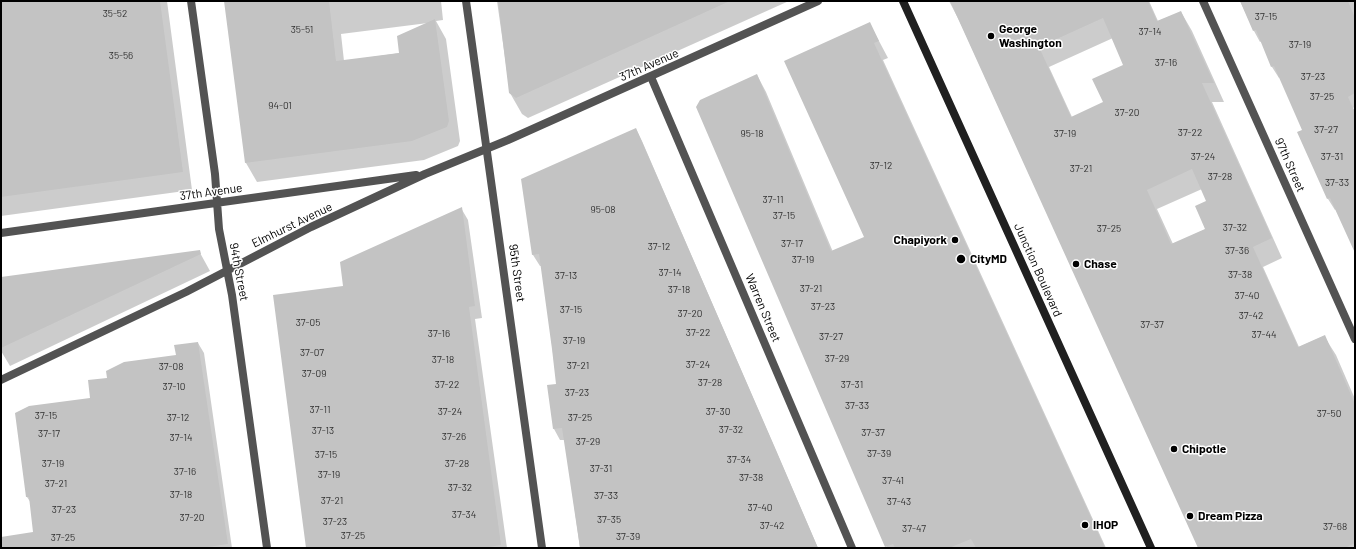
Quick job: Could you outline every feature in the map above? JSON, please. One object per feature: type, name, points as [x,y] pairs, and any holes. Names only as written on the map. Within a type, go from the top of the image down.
[{"type":"main road","name":"Junction Boulevard","points":[[903,1],[1151,548]]},
{"type":"street","name":"94th Street","points":[[191,1],[215,174],[219,229],[227,270],[267,548]]},
{"type":"street","name":"95th Street","points":[[466,1],[488,149],[542,548]]},
{"type":"street","name":"37th Avenue","points":[[488,149],[818,1]]},
{"type":"street","name":"97th Street","points":[[1203,1],[1355,339]]},
{"type":"street","name":"Warren Street","points":[[651,77],[852,548]]},
{"type":"street","name":"Elmhurst Avenue","points":[[1,380],[312,227],[425,174],[488,149]]},
{"type":"street","name":"37th Avenue","points":[[1,233],[425,174]]},
{"type":"building","points":[[1,1],[160,1],[183,172],[1,197]]},
{"type":"building","points":[[224,1],[329,1],[336,61],[399,53],[397,36],[435,19],[449,121],[447,127],[412,141],[245,163]]},
{"type":"building","points":[[498,1],[730,1],[516,98],[509,93]]},
{"type":"building","points":[[950,1],[1148,1],[1157,21],[1181,11],[1214,83],[1202,83],[1272,238],[1253,247],[1298,347],[1325,335],[1355,404],[1355,543],[1345,548],[1198,548]],"holes":[[[1103,18],[1123,65],[1092,79],[1103,102],[1071,117],[1039,47]],[[1192,169],[1206,201],[1195,206],[1205,229],[1171,244],[1147,190]]]},
{"type":"building","points":[[1240,1],[1348,1],[1355,18],[1355,93],[1348,97],[1355,112],[1355,253],[1330,198],[1327,199],[1297,132],[1302,130],[1274,66],[1271,67],[1256,30],[1253,31]]},
{"type":"building","points":[[870,22],[879,41],[874,43],[1105,548],[976,548],[971,539],[949,548],[895,548],[893,544],[885,547],[696,107],[700,100],[757,74],[831,251],[864,237],[784,61]]},
{"type":"building","points":[[636,128],[818,548],[580,548],[562,428],[553,429],[547,385],[556,384],[552,349],[539,254],[532,255],[521,179]]},
{"type":"building","points":[[462,207],[475,306],[469,307],[501,545],[483,548],[306,548],[273,295],[343,286],[340,262]]},
{"type":"building","points":[[200,250],[201,254],[1,348],[1,277]]},
{"type":"building","points":[[198,342],[228,544],[201,548],[1,548],[1,537],[33,532],[29,497],[26,497],[15,413],[29,406],[90,398],[88,380],[107,378],[106,371],[124,362],[176,355],[174,345]]},
{"type":"place","name":"George Washington","points":[[991,36]]},
{"type":"place","name":"Chapiyork","points":[[955,240]]},
{"type":"place","name":"CityMD","points":[[961,259]]},
{"type":"place","name":"Chase","points":[[1076,264]]},
{"type":"place","name":"Chipotle","points":[[1174,449]]},
{"type":"place","name":"Dream Pizza","points":[[1190,516]]},
{"type":"place","name":"IHOP","points":[[1085,525]]}]
